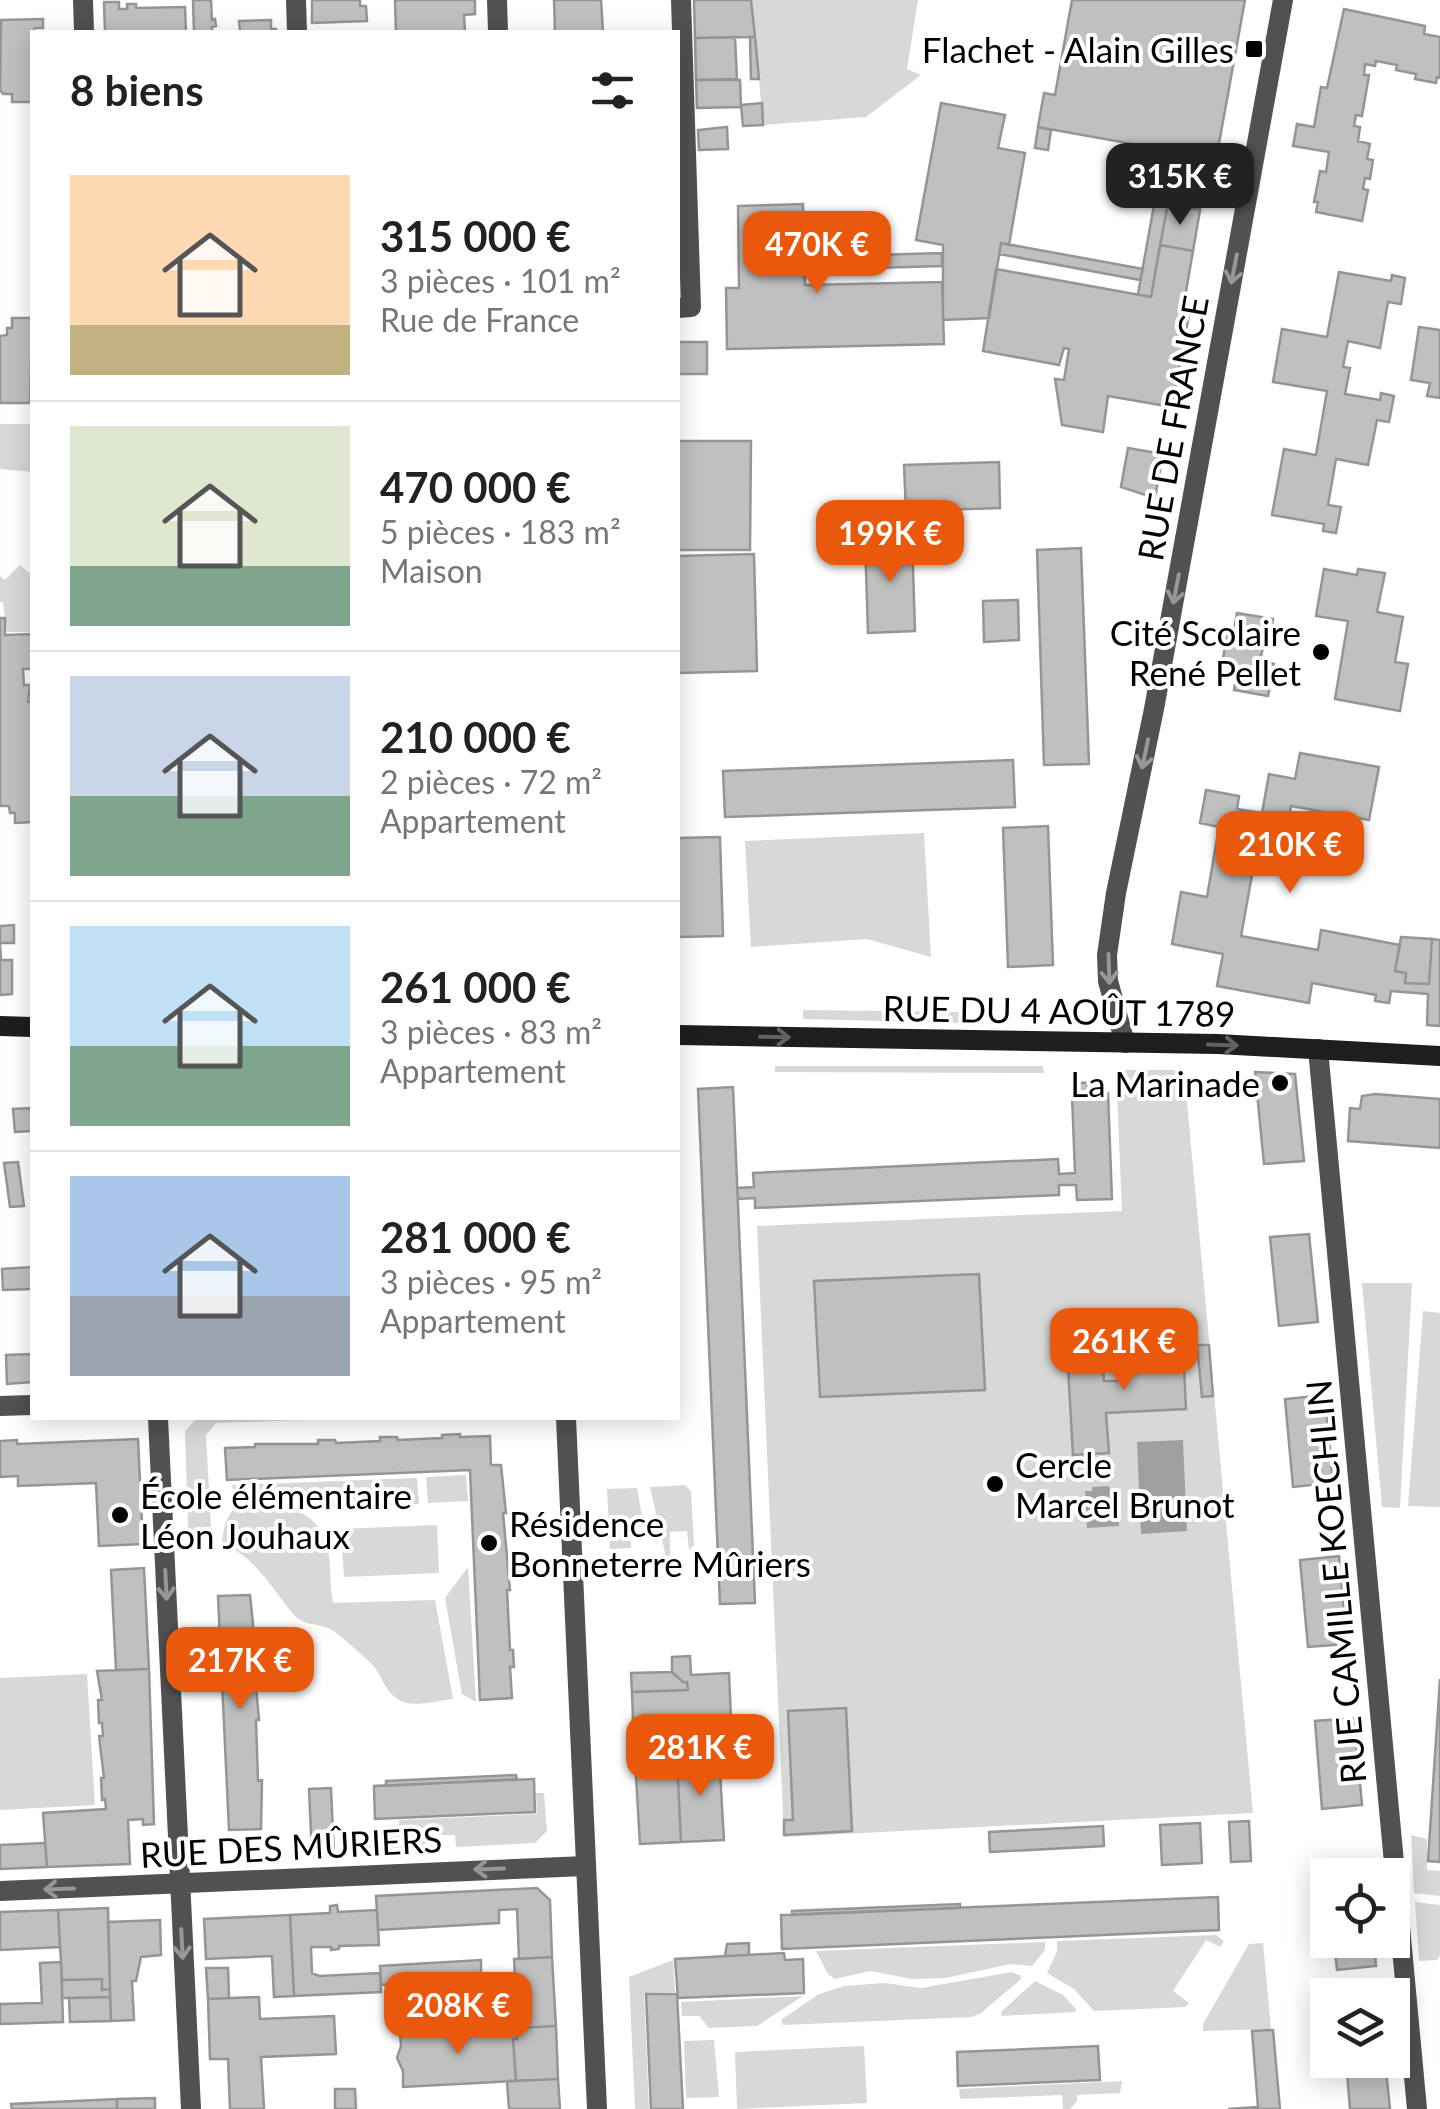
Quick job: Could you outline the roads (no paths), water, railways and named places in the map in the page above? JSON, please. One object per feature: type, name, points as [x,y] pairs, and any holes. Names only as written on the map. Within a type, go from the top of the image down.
[{"type":"main road","points":[[0,1026],[30,1027]]},
{"type":"main road","name":"RUE DU 4 AOÛT 1789","points":[[680,1036],[1125,1043],[1440,1056]]},
{"type":"street","points":[[83,0],[84,30]]},
{"type":"street","points":[[296,0],[297,30]]},
{"type":"street","points":[[497,0],[498,30]]},
{"type":"street","points":[[681,0],[684,307]]},
{"type":"street","name":"RUE DE FRANCE","points":[[1125,1043],[1108,981],[1116,893],[1154,709],[1283,0]]},
{"type":"street","name":"RUE CAMILLE KOECHLIN","points":[[1318,1049],[1417,2109]]},
{"type":"street","points":[[0,1406],[30,1405]]},
{"type":"street","points":[[158,1420],[191,2109]]},
{"type":"street","points":[[566,1420],[598,2109]]},
{"type":"street","name":"RUE DES MÛRIERS","points":[[0,1891],[586,1866]]},
{"type":"place","name":"Flachet - Alain Gilles","points":[[1254,49]]},
{"type":"place","name":"Cité Scolaire René Pellet","points":[[1321,652]]},
{"type":"place","name":"La Marinade","points":[[1280,1083]]},
{"type":"place","name":"Cercle Marcel Brunot","points":[[995,1484]]},
{"type":"place","name":"École élémentaire Léon Jouhaux","points":[[120,1515]]},
{"type":"place","name":"Résidence Bonneterre Mûriers","points":[[489,1543]]}]
